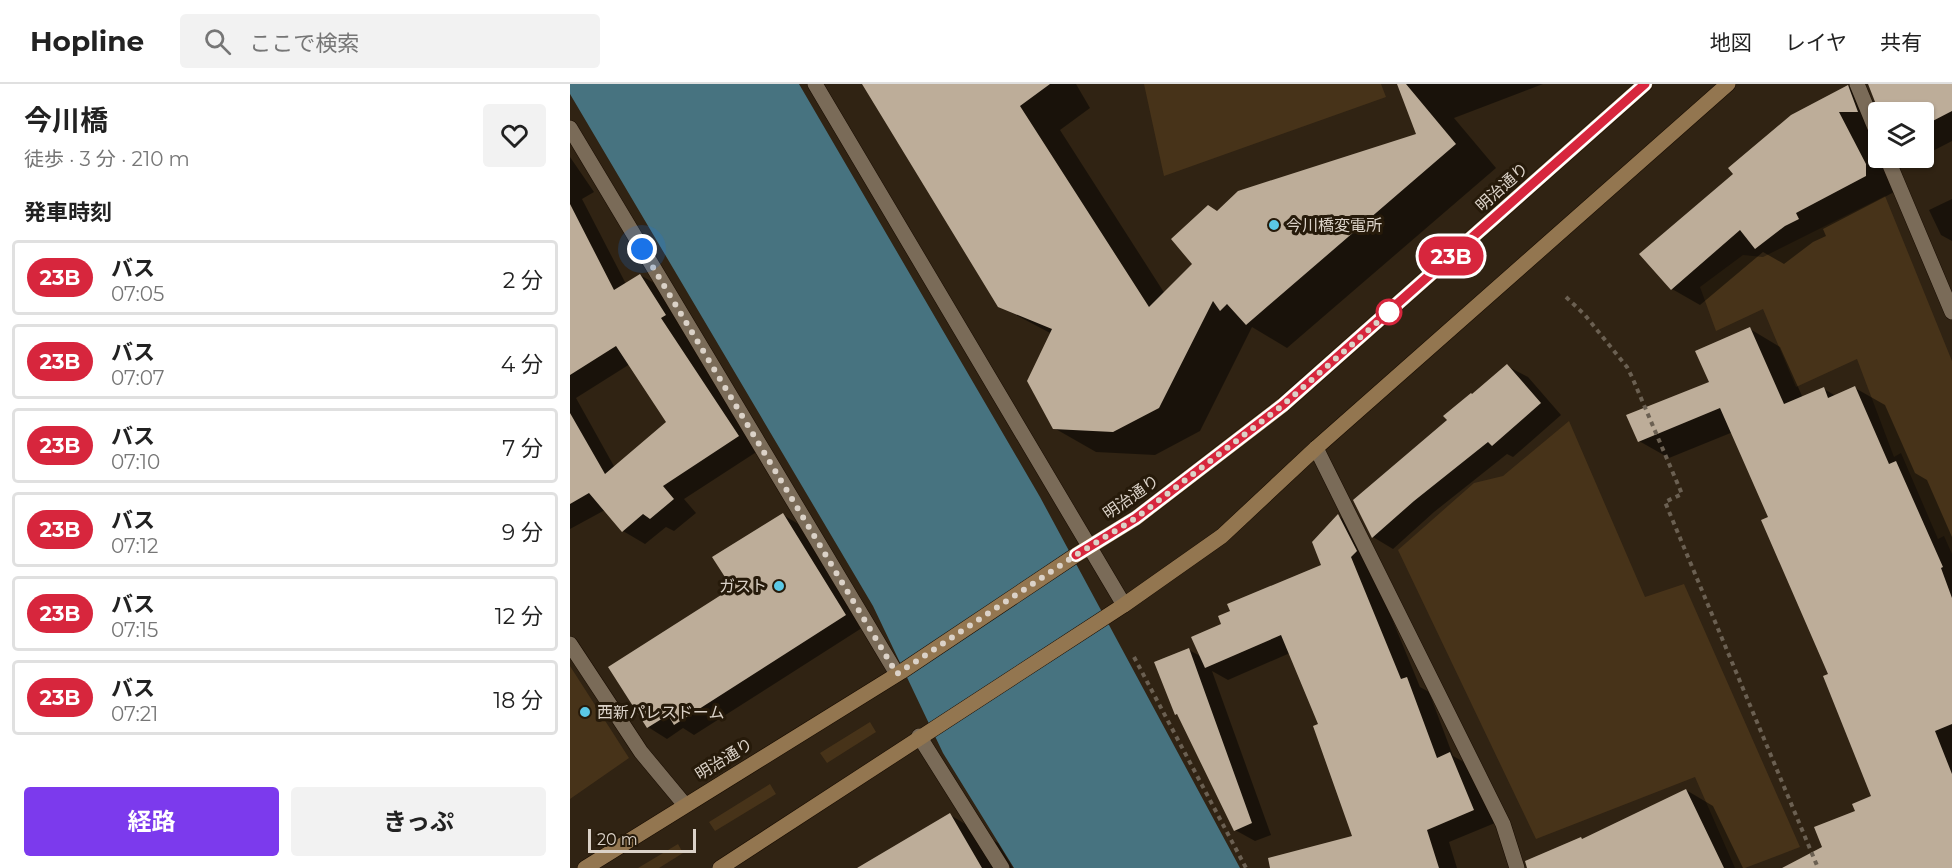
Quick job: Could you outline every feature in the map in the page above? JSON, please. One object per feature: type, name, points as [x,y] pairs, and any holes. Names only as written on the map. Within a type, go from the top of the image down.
[{"type":"street","points":[[815,84],[1083,551],[1124,605]]},
{"type":"street","name":"明治通り","points":[[585,868],[899,673],[1136,518],[1283,405],[1645,84]]},
{"type":"street","points":[[720,868],[919,736],[1124,605],[1222,536],[1316,448],[1728,84]]},
{"type":"street","points":[[1857,84],[1868,111]]},
{"type":"street","points":[[570,128],[899,673]]},
{"type":"street","points":[[1891,168],[1952,312]]},
{"type":"street","points":[[1316,448],[1498,815],[1517,868]]},
{"type":"street","points":[[570,644],[641,752],[685,805]]},
{"type":"street","points":[[919,736],[1002,868]]},
{"type":"path","points":[[1566,297],[1592,324],[1627,367],[1632,377],[1682,494],[1665,502],[1818,868]]},
{"type":"path","points":[[1134,657],[1246,868]]},
{"type":"shaded area","points":[[1144,84],[1381,84],[1386,97],[1164,176]]},
{"type":"shaded area","points":[[1885,196],[1952,361],[1952,554],[1944,536],[1938,539],[1901,453],[1894,457],[1857,359],[1796,387],[1763,309],[1716,331],[1700,287],[1743,255],[1763,257]]},
{"type":"shaded area","points":[[1569,421],[1645,597],[1684,584],[1800,847],[1745,868],[1735,868],[1695,777],[1536,839],[1398,550],[1474,483],[1503,476]]},
{"type":"shaded area","name":"西新パレスドーム","points":[[570,666],[629,758],[570,799]]},
{"type":"shaded area","points":[[870,722],[876,732],[827,763],[820,753]]},
{"type":"shaded area","points":[[770,784],[776,794],[715,831],[709,822]]},
{"type":"shaded area","points":[[678,844],[683,853],[659,868],[638,868]]},
{"type":"water","points":[[570,84],[799,84],[1040,497],[1240,868],[1014,868],[943,753],[873,606],[570,94]]},
{"type":"building","points":[[862,84],[1050,84],[1020,106],[1149,307],[1192,264],[1171,239],[1208,205],[1217,211],[1238,191],[1416,134],[1397,84],[1406,84],[1456,144],[1246,325],[1227,304],[1220,311],[1213,301],[1159,408],[1113,432],[1053,429],[1027,381],[1052,329],[998,307]]},
{"type":"building","points":[[1868,84],[1952,84],[1952,111],[1934,120],[1934,102],[1875,102]]},
{"type":"building","points":[[1848,85],[1858,112],[1839,112],[1866,164],[1866,176],[1796,213],[1799,219],[1785,226],[1755,249],[1740,230],[1671,290],[1639,254],[1733,174],[1728,168],[1791,115]]},
{"type":"building","points":[[570,204],[614,290],[640,274],[666,315],[661,318],[739,436],[663,486],[674,499],[650,519],[643,514],[622,532],[589,493],[570,504],[570,413],[605,474],[666,422],[616,346],[570,375]]},
{"type":"building","points":[[1750,327],[1784,404],[1824,387],[1828,398],[1855,386],[1889,464],[1896,461],[1943,567],[1941,568],[1952,598],[1952,724],[1935,731],[1952,774],[1952,868],[1782,868],[1822,847],[1814,827],[1855,811],[1852,804],[1871,796],[1823,676],[1828,674],[1761,520],[1768,517],[1720,408],[1638,442],[1626,415],[1709,382],[1695,351]]},
{"type":"building","points":[[1507,364],[1541,403],[1492,446],[1488,442],[1372,538],[1353,500],[1447,420],[1443,416]]},
{"type":"building","points":[[783,513],[846,615],[674,725],[668,715],[647,728],[608,667],[732,588],[712,557]]},
{"type":"building","points":[[1338,514],[1357,551],[1351,557],[1401,679],[1407,677],[1437,758],[1450,752],[1474,810],[1427,830],[1439,868],[1270,868],[1268,858],[1352,836],[1313,726],[1318,724],[1281,635],[1205,668],[1191,637],[1221,624],[1218,616],[1230,611],[1227,604],[1321,565],[1312,542]]},
{"type":"building","points":[[1189,648],[1252,823],[1234,831],[1177,714],[1175,715],[1154,662]]},
{"type":"building","points":[[1686,789],[1724,868],[1527,868],[1525,861],[1581,837],[1582,839]]},
{"type":"building","points":[[950,813],[982,868],[857,868]]},
{"type":"bus line","name":"23B","points":[[1076,555],[1136,518],[1283,405],[1645,84]]},
{"type":"place","name":"今川橋変電所","points":[[1274,225]]},
{"type":"place","name":"ガスト","points":[[779,586]]},
{"type":"place","name":"西新パレスドーム","points":[[585,712]]},
{"type":"route","points":[[642,249],[897,674],[1076,555],[1136,518],[1283,405],[1389,312]]}]
